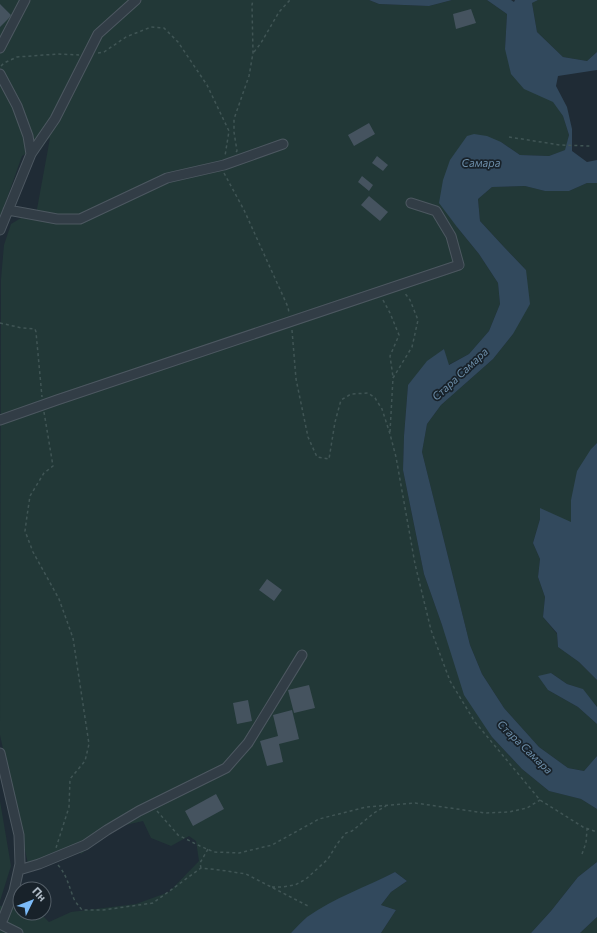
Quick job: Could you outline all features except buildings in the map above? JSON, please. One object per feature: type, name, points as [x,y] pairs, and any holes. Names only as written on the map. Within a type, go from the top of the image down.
[{"type":"lane","points":[[0,48],[25,0]]},
{"type":"lane","points":[[0,230],[31,154],[55,119],[98,34],[136,0]]},
{"type":"lane","points":[[0,74],[17,106],[28,136],[31,154]]},
{"type":"lane","points":[[8,210],[57,220],[80,219],[167,178],[224,165],[283,144]]},
{"type":"lane","points":[[0,420],[459,266],[450,236],[436,211],[411,204]]},
{"type":"lane","points":[[19,870],[39,864],[86,845],[107,830],[139,811],[226,768],[248,743],[302,655]]},
{"type":"lane","points":[[0,753],[19,835],[20,864],[14,891],[1,922],[18,933]]},
{"type":"path","points":[[224,165],[237,151],[234,120],[249,76],[253,53],[253,0]]},
{"type":"path","points":[[253,53],[261,43],[279,12],[290,0]]},
{"type":"path","points":[[0,67],[4,63],[17,57],[58,54],[87,56],[104,52],[126,37],[151,27],[164,28],[178,42],[207,85],[229,131],[223,171],[244,210],[288,307],[298,386],[308,437],[317,457],[329,459],[335,422],[341,400],[351,394],[368,393],[375,398],[382,409],[396,457],[415,564],[429,623],[450,681],[475,722],[540,800],[567,818],[587,829],[597,832]]},
{"type":"path","points":[[509,137],[560,144],[590,146]]},
{"type":"path","points":[[393,378],[412,347],[418,320],[410,300],[399,286]]},
{"type":"path","points":[[375,294],[383,300],[390,313],[398,335],[390,356],[393,378],[390,434]]},
{"type":"path","points":[[0,323],[34,329],[36,332],[42,405],[53,466],[44,472],[30,496],[25,532],[33,552],[59,600],[73,638],[89,744],[85,761],[70,779],[69,807],[52,859],[63,870],[75,900],[82,910],[102,910],[153,903],[201,868],[246,874],[308,906]]},
{"type":"path","points":[[151,805],[178,835],[214,852],[239,853],[272,845],[319,819],[366,807],[415,802],[485,812],[509,812],[526,808],[540,800]]},
{"type":"path","points":[[271,887],[295,885],[306,879],[328,859],[346,833],[388,805]]},
{"type":"path","points":[[582,854],[586,843],[587,829]]},
{"type":"path","points":[[201,868],[200,863],[208,850]]},
{"type":"green space","points":[[0,0],[369,0],[379,4],[429,6],[452,0],[487,0],[507,14],[505,49],[540,95],[553,101],[563,116],[569,135],[566,150],[549,156],[520,155],[501,142],[457,227],[479,254],[498,283],[500,304],[489,331],[469,354],[448,365],[444,349],[408,385],[403,470],[424,574],[442,625],[492,737],[522,769],[549,791],[581,799],[597,809],[597,862],[578,877],[531,933],[381,933],[396,910],[381,905],[391,892],[407,881],[395,872],[306,918],[291,933],[0,933],[0,906],[12,906],[12,921],[49,922],[71,912],[136,904],[169,892],[199,861],[196,841],[189,836],[171,846],[151,838],[143,821],[117,827],[81,854],[77,846],[28,864],[0,735],[1,279],[4,245],[11,224],[21,218],[35,220],[50,138],[22,156],[0,218]]},
{"type":"green space","points":[[538,0],[597,0],[597,52],[587,61],[563,57],[537,32],[532,3]]},
{"type":"green space","points":[[587,183],[597,183],[597,443],[591,449],[571,500],[571,522],[540,519],[533,543],[540,559],[538,577],[545,597],[543,617],[557,634],[558,647],[579,662],[597,680],[597,707],[582,689],[567,684],[551,673],[548,690],[578,707],[597,724],[597,756],[584,771],[568,768],[539,747],[504,708],[482,674],[470,645],[422,452],[427,424],[441,405],[493,359],[513,334],[526,270],[480,221],[478,199],[492,187],[525,186],[545,191],[569,191]]},
{"type":"green space","points":[[0,801],[11,866],[0,901]]},
{"type":"green space","points":[[597,917],[597,933],[580,933]]},
{"type":"water","points":[[369,0],[452,0],[429,6],[379,4]]},
{"type":"water","name":"Самара","points":[[487,0],[511,0],[514,2],[515,0],[538,0],[532,3],[537,32],[563,57],[587,61],[597,52],[597,70],[558,76],[556,86],[567,107],[572,129],[572,151],[587,162],[597,160],[597,183],[587,183],[569,191],[545,191],[525,186],[492,187],[478,199],[480,221],[526,270],[530,304],[513,334],[493,359],[441,405],[427,424],[422,452],[470,645],[482,674],[504,708],[539,747],[568,768],[584,771],[597,756],[597,809],[581,799],[549,791],[522,769],[492,737],[464,695],[424,574],[403,470],[408,385],[427,361],[444,349],[449,365],[469,354],[489,331],[500,304],[498,283],[479,254],[439,203],[443,180],[450,160],[467,136],[474,134],[487,136],[501,142],[520,155],[549,156],[565,150],[569,135],[563,116],[553,102],[524,89],[511,74],[505,49],[507,14]]},
{"type":"water","points":[[597,443],[597,680],[579,662],[558,647],[557,633],[543,617],[545,597],[538,577],[540,559],[533,543],[540,519],[540,508],[571,522],[571,500],[577,471],[591,449]]},
{"type":"water","points":[[551,673],[567,684],[583,689],[597,707],[597,724],[578,707],[548,690],[538,676]]},
{"type":"water","points":[[597,862],[597,917],[580,933],[531,933],[578,877]]},
{"type":"water","points":[[395,872],[407,881],[391,892],[381,905],[396,910],[381,933],[291,933],[307,917],[317,910]]},
{"type":"water label","name":"Стара Самара","points":[[460,374]]},
{"type":"water label","name":"Стара Самара","points":[[525,747]]}]
